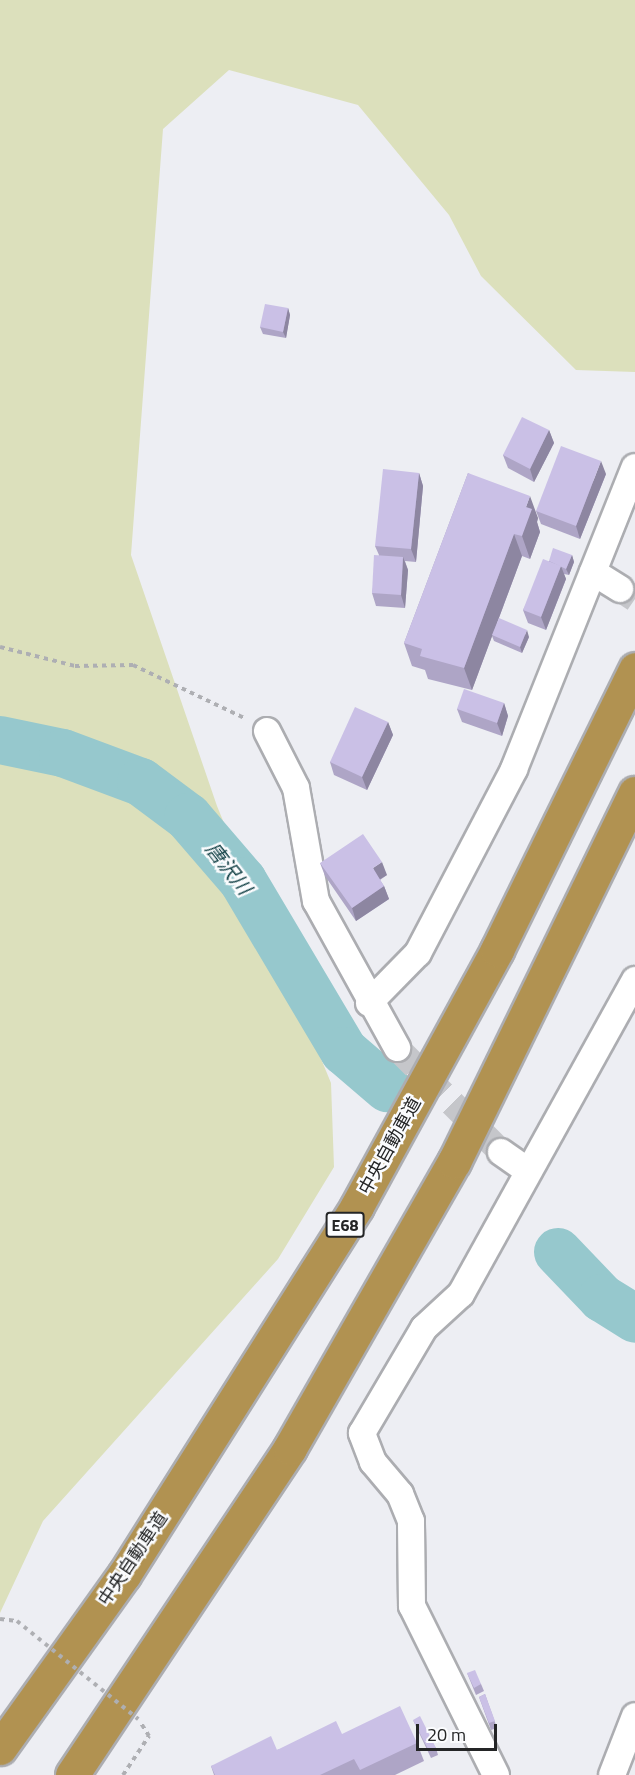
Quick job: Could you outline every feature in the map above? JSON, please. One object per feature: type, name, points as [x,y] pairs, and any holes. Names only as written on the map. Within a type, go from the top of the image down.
[{"type":"highway","name":"中央自動車道","points":[[0,1748],[124,1575],[357,1206],[498,950],[635,669]]},
{"type":"highway","points":[[72,1775],[302,1427],[454,1162],[635,793]]},
{"type":"street","points":[[369,1003],[418,953],[514,769],[635,467]]},
{"type":"street","points":[[593,572],[620,589]]},
{"type":"street","points":[[267,730],[296,788],[316,901],[369,1003],[397,1047]]},
{"type":"street","points":[[496,1775],[412,1606],[411,1521],[400,1494],[373,1462],[362,1433],[424,1328],[461,1294],[527,1170],[635,980]]},
{"type":"street","points":[[501,1152],[527,1170]]},
{"type":"street","points":[[612,1775],[635,1716]]},
{"type":"path","points":[[0,647],[75,666],[133,665],[267,730]]},
{"type":"path","points":[[0,1619],[17,1621],[138,1719],[149,1736],[123,1775]]},
{"type":"green space","points":[[0,0],[635,0],[635,372],[576,370],[481,276],[449,215],[358,105],[229,70],[163,129],[131,555],[217,806],[331,1083],[334,1167],[278,1259],[43,1521],[0,1613]]},
{"type":"building","points":[[265,304],[288,308],[283,332],[260,327]]},
{"type":"building","points":[[522,417],[549,430],[530,469],[503,455]]},
{"type":"building","points":[[561,446],[601,461],[576,526],[536,511]]},
{"type":"building","points":[[383,469],[419,473],[411,549],[375,546]]},
{"type":"building","points":[[468,473],[530,496],[526,507],[532,509],[522,536],[514,534],[464,668],[420,656],[422,649],[404,643]]},
{"type":"building","points":[[553,548],[572,555],[566,569],[549,561]]},
{"type":"building","points":[[374,555],[403,557],[401,595],[372,593]]},
{"type":"building","points":[[543,559],[561,566],[541,617],[523,610]]},
{"type":"building","points":[[499,618],[527,630],[520,647],[492,635]]},
{"type":"building","points":[[464,689],[504,703],[497,723],[457,709]]},
{"type":"building","points":[[355,707],[388,722],[362,777],[330,762]]},
{"type":"building","points":[[363,834],[382,862],[373,868],[384,886],[352,908],[320,863]]},
{"type":"building","points":[[475,1670],[481,1684],[474,1688],[467,1673]]},
{"type":"building","points":[[485,1694],[495,1721],[489,1723],[479,1697]]},
{"type":"building","points":[[400,1706],[417,1743],[360,1770],[354,1759],[320,1775],[215,1775],[211,1766],[271,1736],[277,1750],[336,1721],[342,1734]]},
{"type":"building","points":[[420,1716],[436,1748],[429,1751],[413,1720]]},
{"type":"waterway","name":"唐沢川","points":[[0,740],[63,753],[141,782],[188,817],[243,881],[344,1051],[387,1088]]},
{"type":"waterway","name":"唐沢川","points":[[558,1252],[602,1298],[635,1319]]},
{"type":"tunnel","points":[[620,589],[635,599]]},
{"type":"tunnel","points":[[397,1048],[501,1152]]}]
